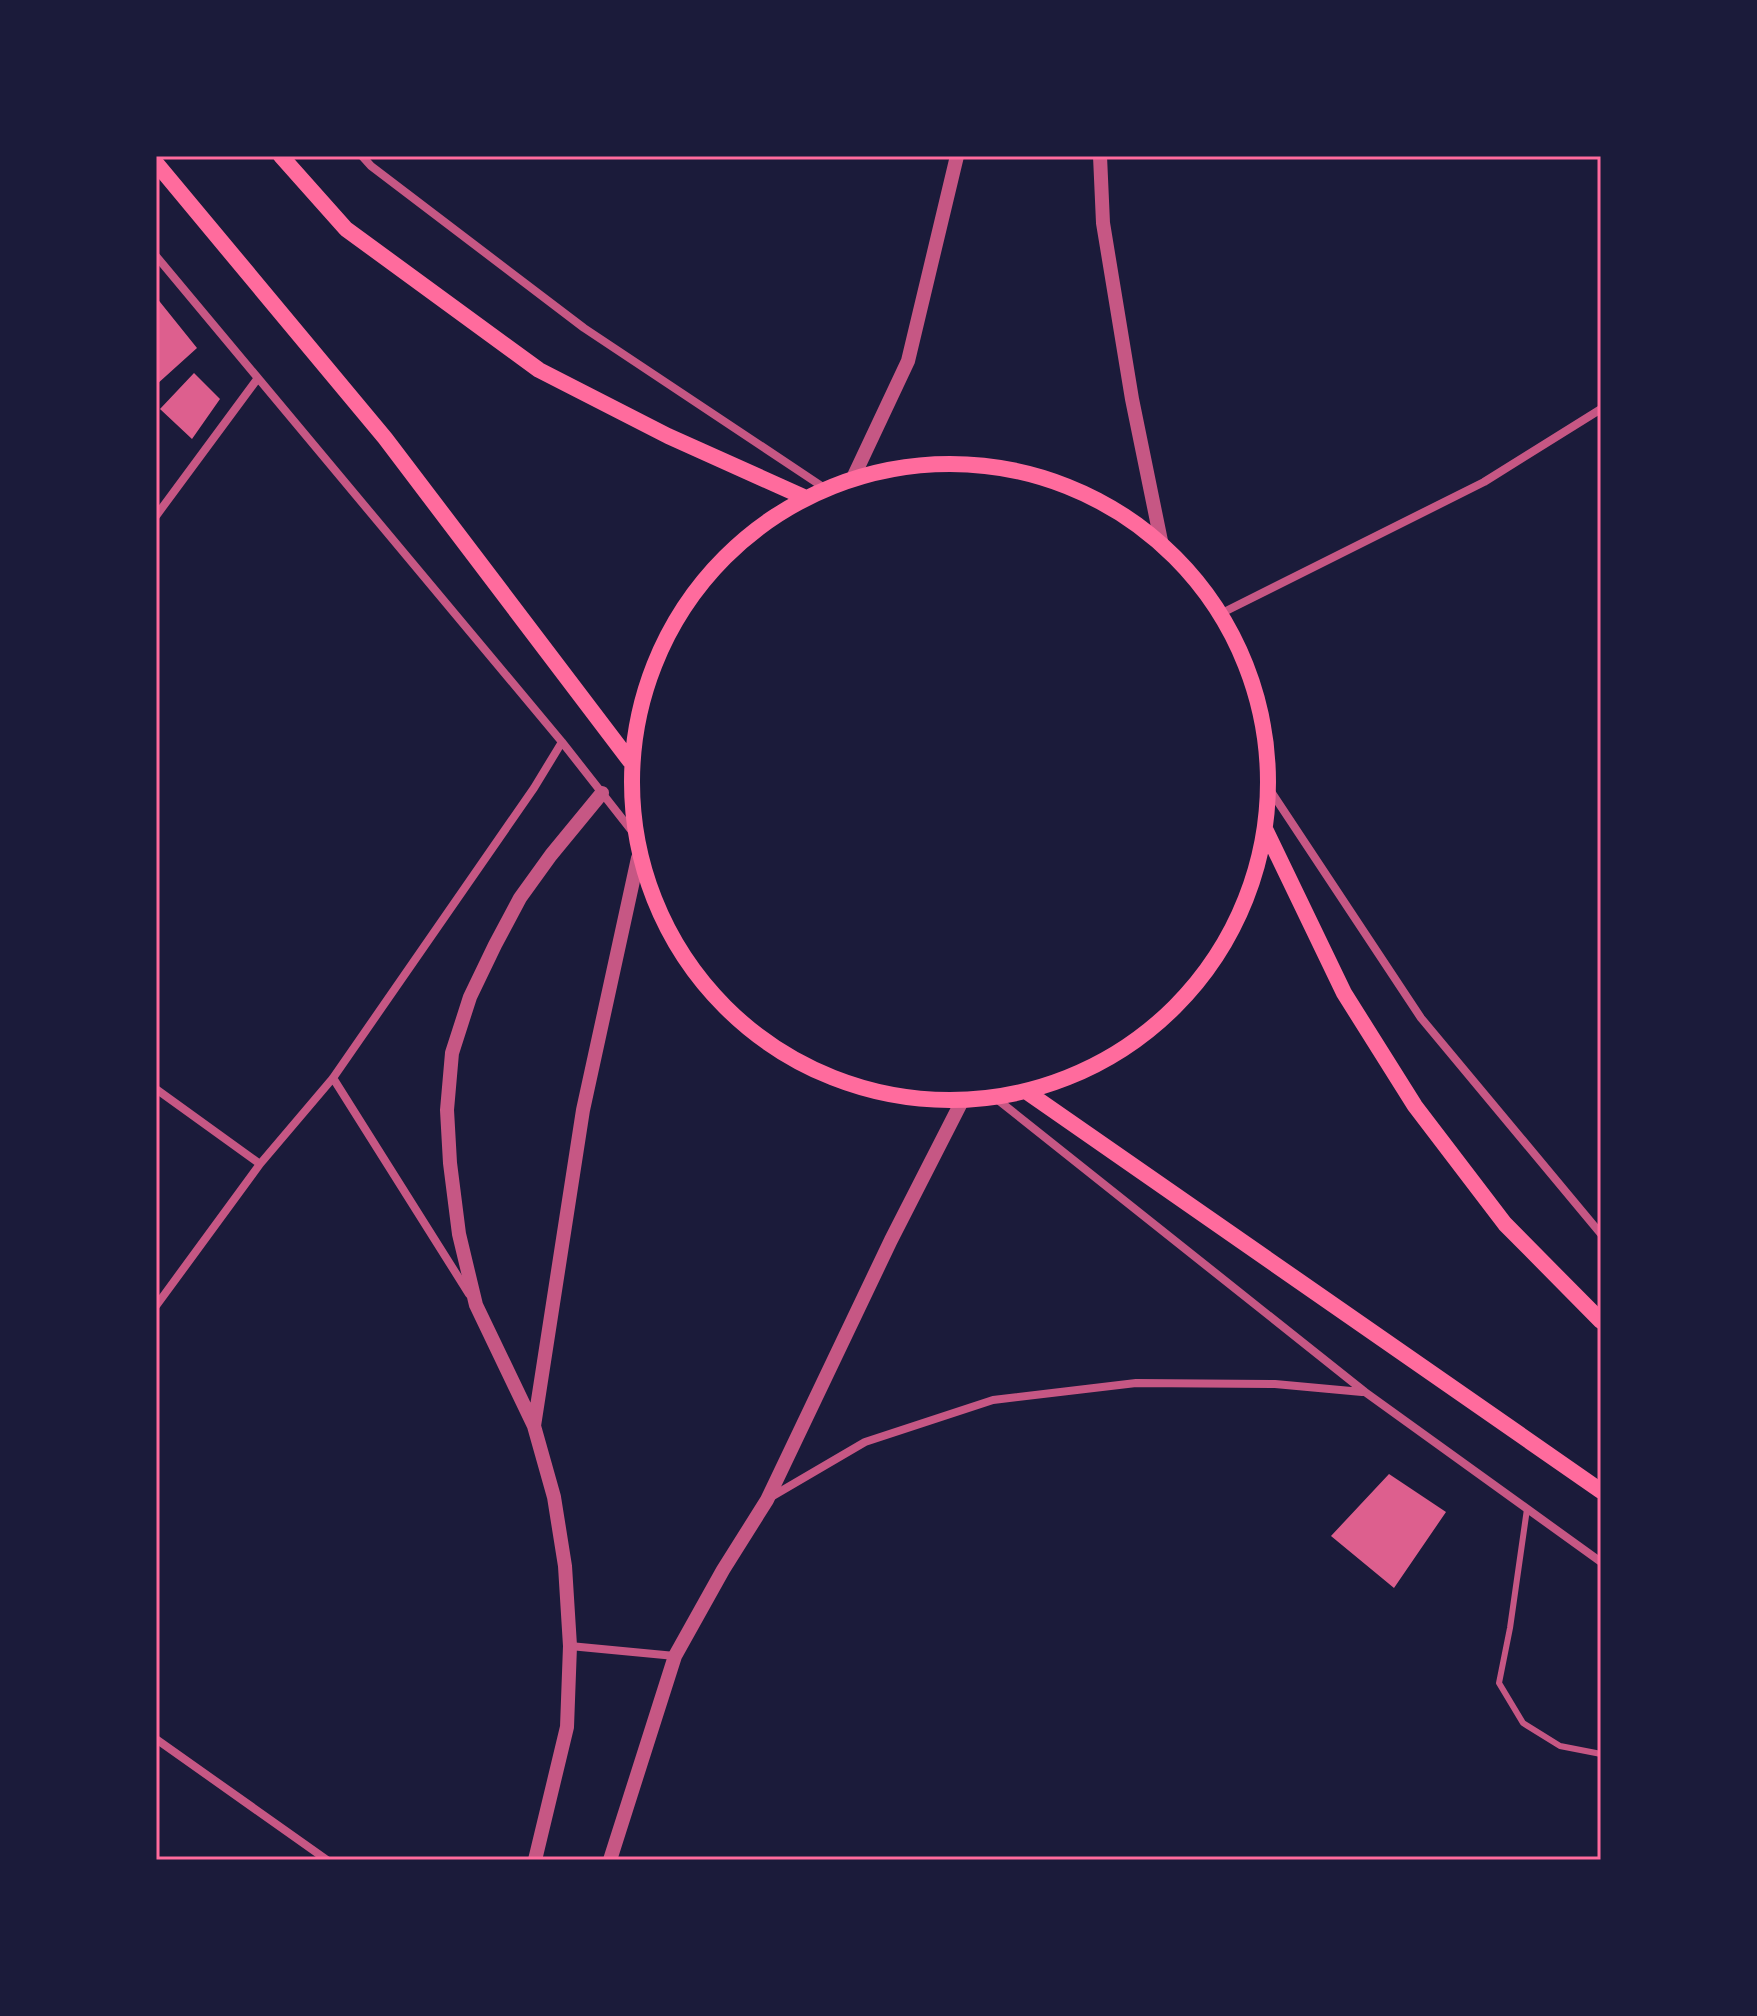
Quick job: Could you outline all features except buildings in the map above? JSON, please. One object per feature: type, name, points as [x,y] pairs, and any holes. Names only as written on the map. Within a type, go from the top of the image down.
[{"type":"main road","points":[[281,156],[346,229],[539,370],[668,436],[806,498]]},
{"type":"main road","points":[[156,163],[385,438],[630,761]]},
{"type":"main road","points":[[968,464],[1037,475],[1103,501],[1161,541],[1222,613],[1250,672],[1265,725],[1272,793],[1258,875],[1224,950],[1171,1014],[1104,1062],[1027,1092],[963,1099],[923,1100],[845,1084],[774,1048],[713,997],[667,932],[638,858],[635,835],[630,761],[647,678],[686,602],[742,540],[780,512],[826,489],[898,467],[968,464]]},
{"type":"main road","points":[[1266,831],[1344,993],[1415,1106],[1505,1224],[1601,1321]]},
{"type":"main road","points":[[1027,1092],[1601,1491]]},
{"type":"street","points":[[362,156],[584,328],[826,489]]},
{"type":"street","points":[[852,480],[908,361],[957,156]]},
{"type":"street","points":[[1100,156],[1103,223],[1132,399],[1161,541]]},
{"type":"street","points":[[156,256],[562,742],[635,835]]},
{"type":"street","points":[[156,516],[258,378]]},
{"type":"street","points":[[1222,613],[1484,482],[1601,409]]},
{"type":"street","points":[[156,1306],[260,1164],[333,1078],[534,788],[562,742]]},
{"type":"street","points":[[476,1305],[459,1234],[450,1163],[447,1110],[452,1053],[470,997],[520,898],[602,793]]},
{"type":"street","points":[[1272,793],[1421,1018],[1601,1234]]},
{"type":"street","points":[[534,1426],[583,1110],[638,858]]},
{"type":"street","points":[[333,1078],[476,1305],[534,1426],[554,1497],[565,1566],[570,1646],[567,1727],[535,1860]]},
{"type":"street","points":[[156,1089],[260,1164]]},
{"type":"street","points":[[993,1096],[1365,1392],[1601,1562]]},
{"type":"street","points":[[610,1860],[675,1656],[767,1500],[891,1240],[963,1099]]},
{"type":"street","points":[[767,1500],[865,1442],[993,1400],[1136,1383],[1275,1384],[1365,1392]]},
{"type":"street","points":[[570,1646],[675,1656]]},
{"type":"street","points":[[156,1739],[327,1860]]},
{"type":"lane","points":[[1527,1509],[1499,1683],[1523,1723],[1560,1746],[1601,1754]]}]
